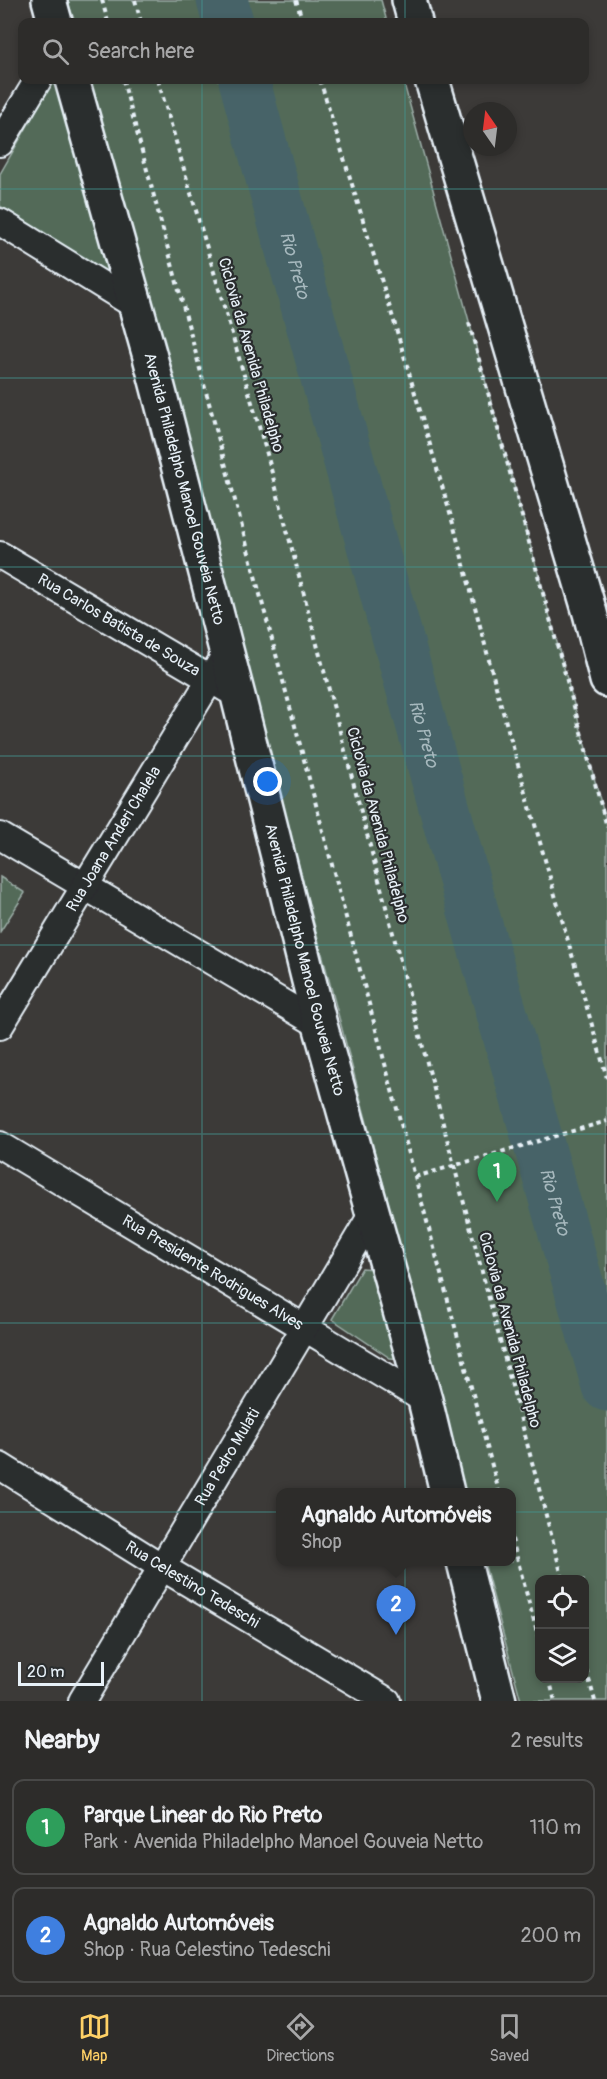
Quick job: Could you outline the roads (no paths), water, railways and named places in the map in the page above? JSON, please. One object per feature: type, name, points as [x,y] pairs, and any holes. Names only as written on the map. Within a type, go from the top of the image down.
[{"type":"main road","points":[[49,0],[55,18]]},
{"type":"main road","name":"Avenida Philadelpho Manoel Gouveia Netto","points":[[73,84],[136,306],[226,676],[425,1401],[446,1488]]},
{"type":"main road","points":[[433,84],[599,610],[607,680]]},
{"type":"main road","points":[[465,1566],[499,1701]]},
{"type":"street","points":[[0,143],[36,84]]},
{"type":"street","points":[[0,222],[136,306]]},
{"type":"street","name":"Rua Carlos Batista de Souza","points":[[0,555],[226,676]]},
{"type":"street","name":"Rua Joana Anderi Chalela","points":[[0,1026],[86,886],[226,676]]},
{"type":"street","points":[[0,836],[320,1025]]},
{"type":"street","name":"Rua Presidente Rodrigues Alves","points":[[0,1145],[425,1401]]},
{"type":"street","name":"Rua Pedro Mulati","points":[[82,1701],[374,1213]]},
{"type":"street","name":"Rua Celestino Tedeschi","points":[[0,1466],[162,1567],[387,1701]]},
{"type":"waterway","name":"Rio Preto","points":[[222,0],[227,18]]},
{"type":"waterway","name":"Rio Preto","points":[[245,84],[462,872],[607,1386]]},
{"type":"place","name":"Parque Linear do Rio Preto","points":[[497,1202]]},
{"type":"place","name":"Agnaldo Automóveis","points":[[396,1635]]}]
